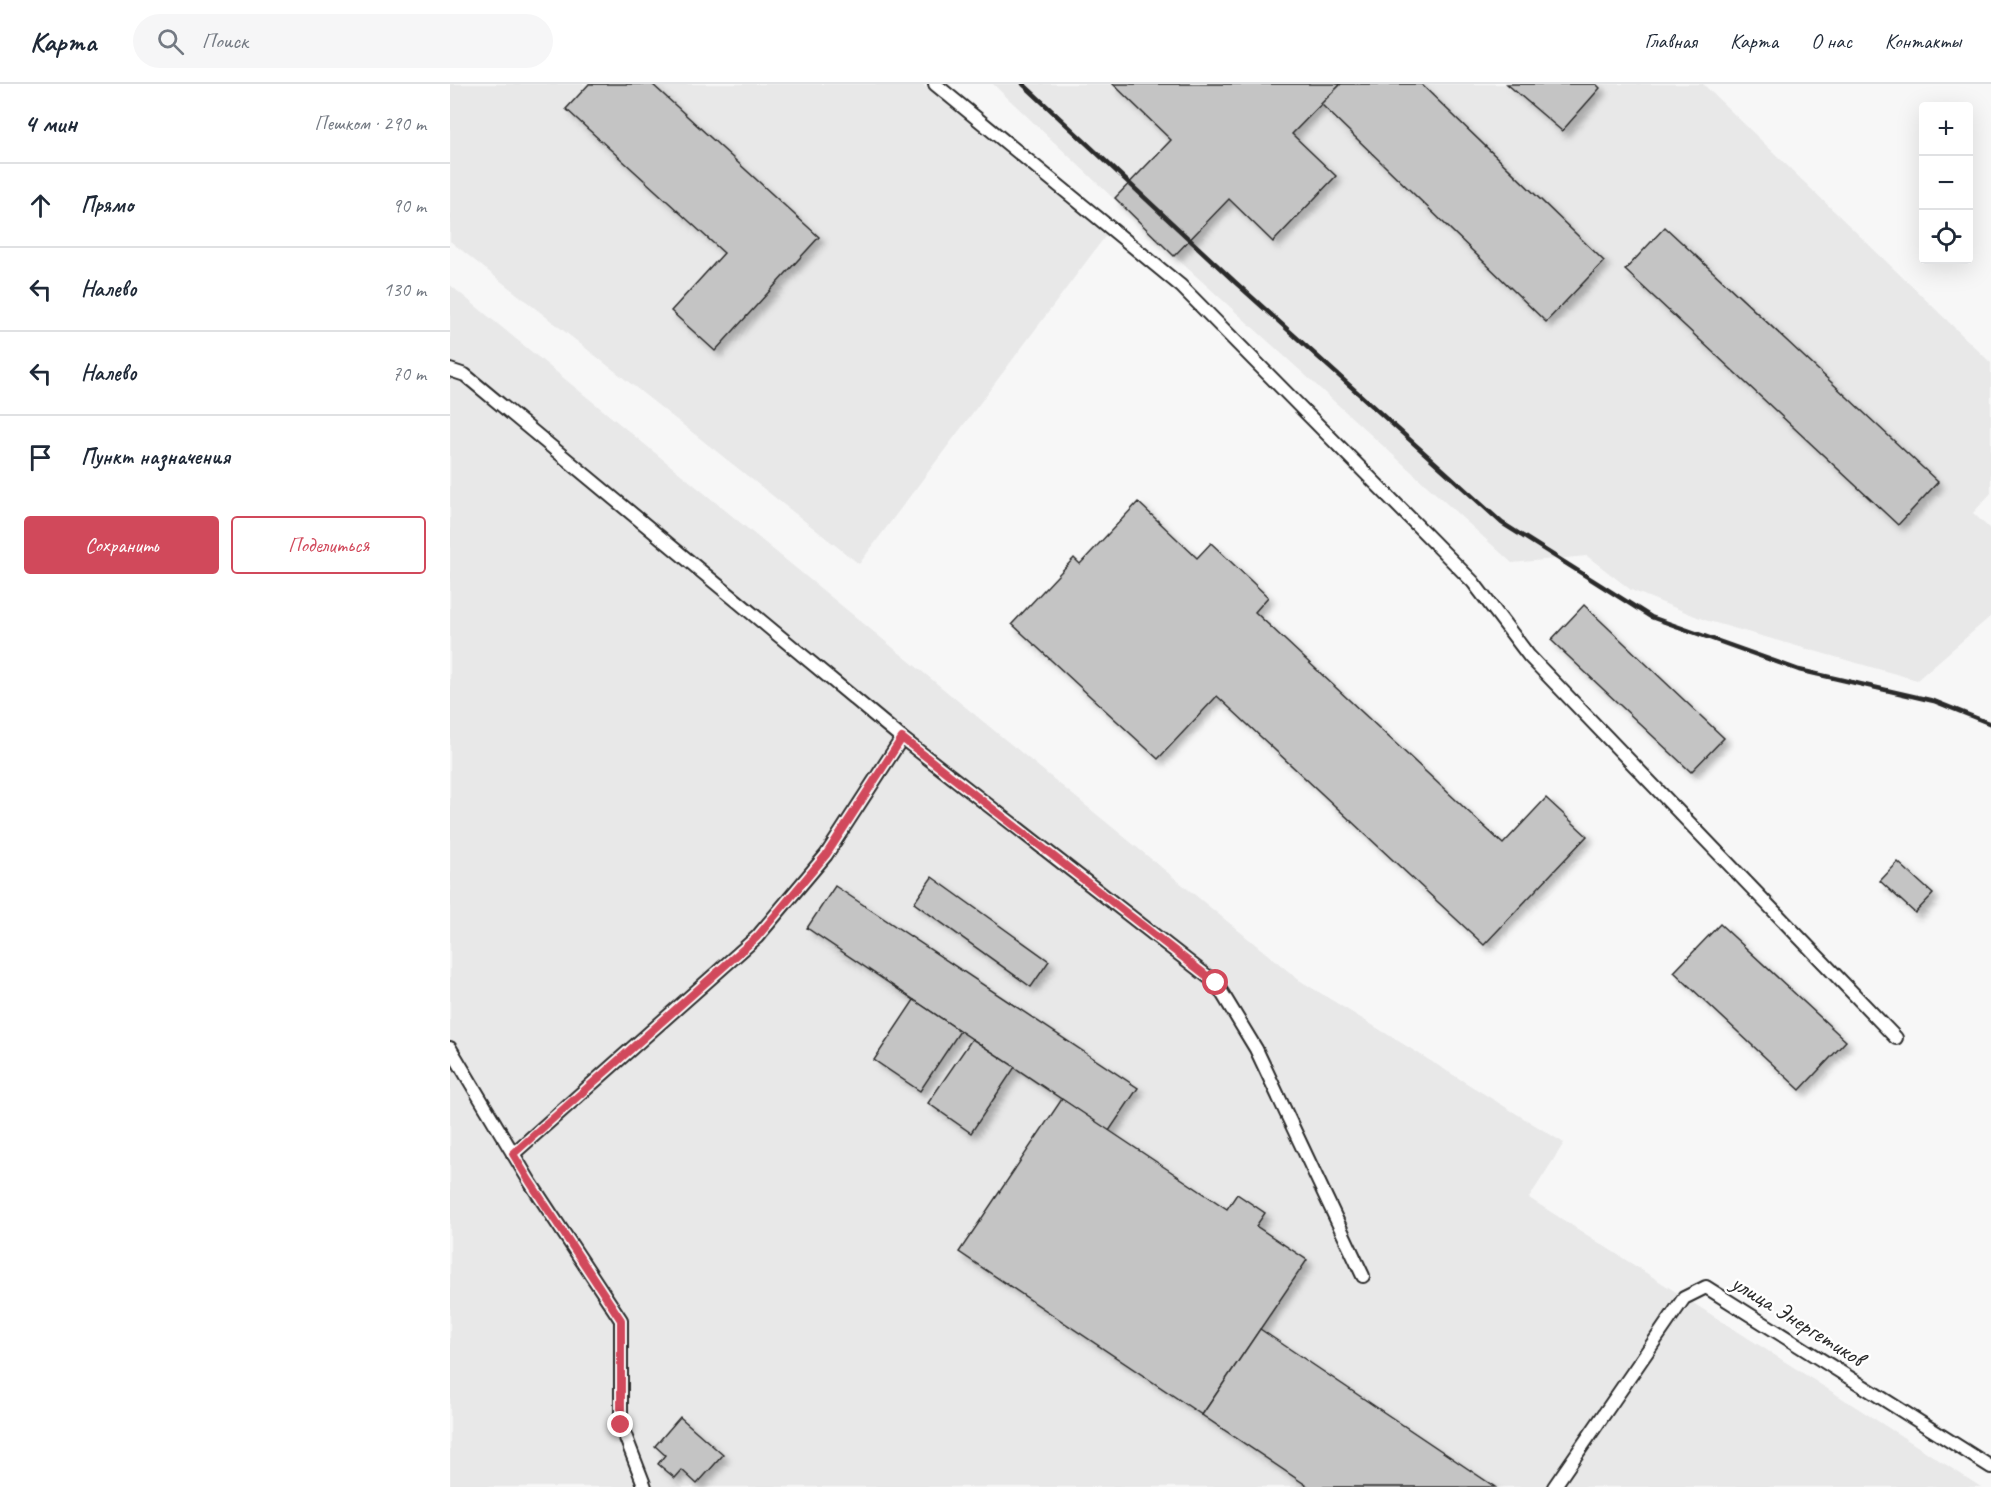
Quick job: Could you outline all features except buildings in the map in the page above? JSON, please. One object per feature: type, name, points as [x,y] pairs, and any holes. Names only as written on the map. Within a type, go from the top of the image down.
[{"type":"lane","points":[[935,84],[1181,286],[1473,582],[1529,656],[1896,1038]]},
{"type":"lane","points":[[450,370],[465,375],[902,738],[1216,983],[1256,1049],[1363,1276]]},
{"type":"lane","points":[[513,1154],[757,937],[826,855],[902,738]]},
{"type":"lane","points":[[450,1048],[530,1182],[621,1320],[621,1425],[645,1487]]},
{"type":"lane","name":"улица Энергетиков","points":[[1554,1487],[1684,1298],[1706,1287],[1991,1467]]},
{"type":"shaded area","points":[[450,84],[922,84],[1113,226],[859,564],[450,241]]},
{"type":"shaded area","points":[[993,84],[1703,84],[1991,363],[1991,493],[1973,513],[1991,530],[1991,616],[1917,680],[1705,620],[1631,590],[1587,556],[1512,563],[1174,256]]},
{"type":"shaded area","points":[[450,285],[1299,980],[1564,1143],[1529,1198],[1981,1487],[450,1487]]},
{"type":"railway","points":[[1023,84],[1235,282],[1502,523],[1651,617],[1799,670],[1934,701],[1991,724]]},
{"type":"route","points":[[621,1425],[621,1320],[513,1154],[757,937],[826,855],[902,738],[1216,983]]}]
